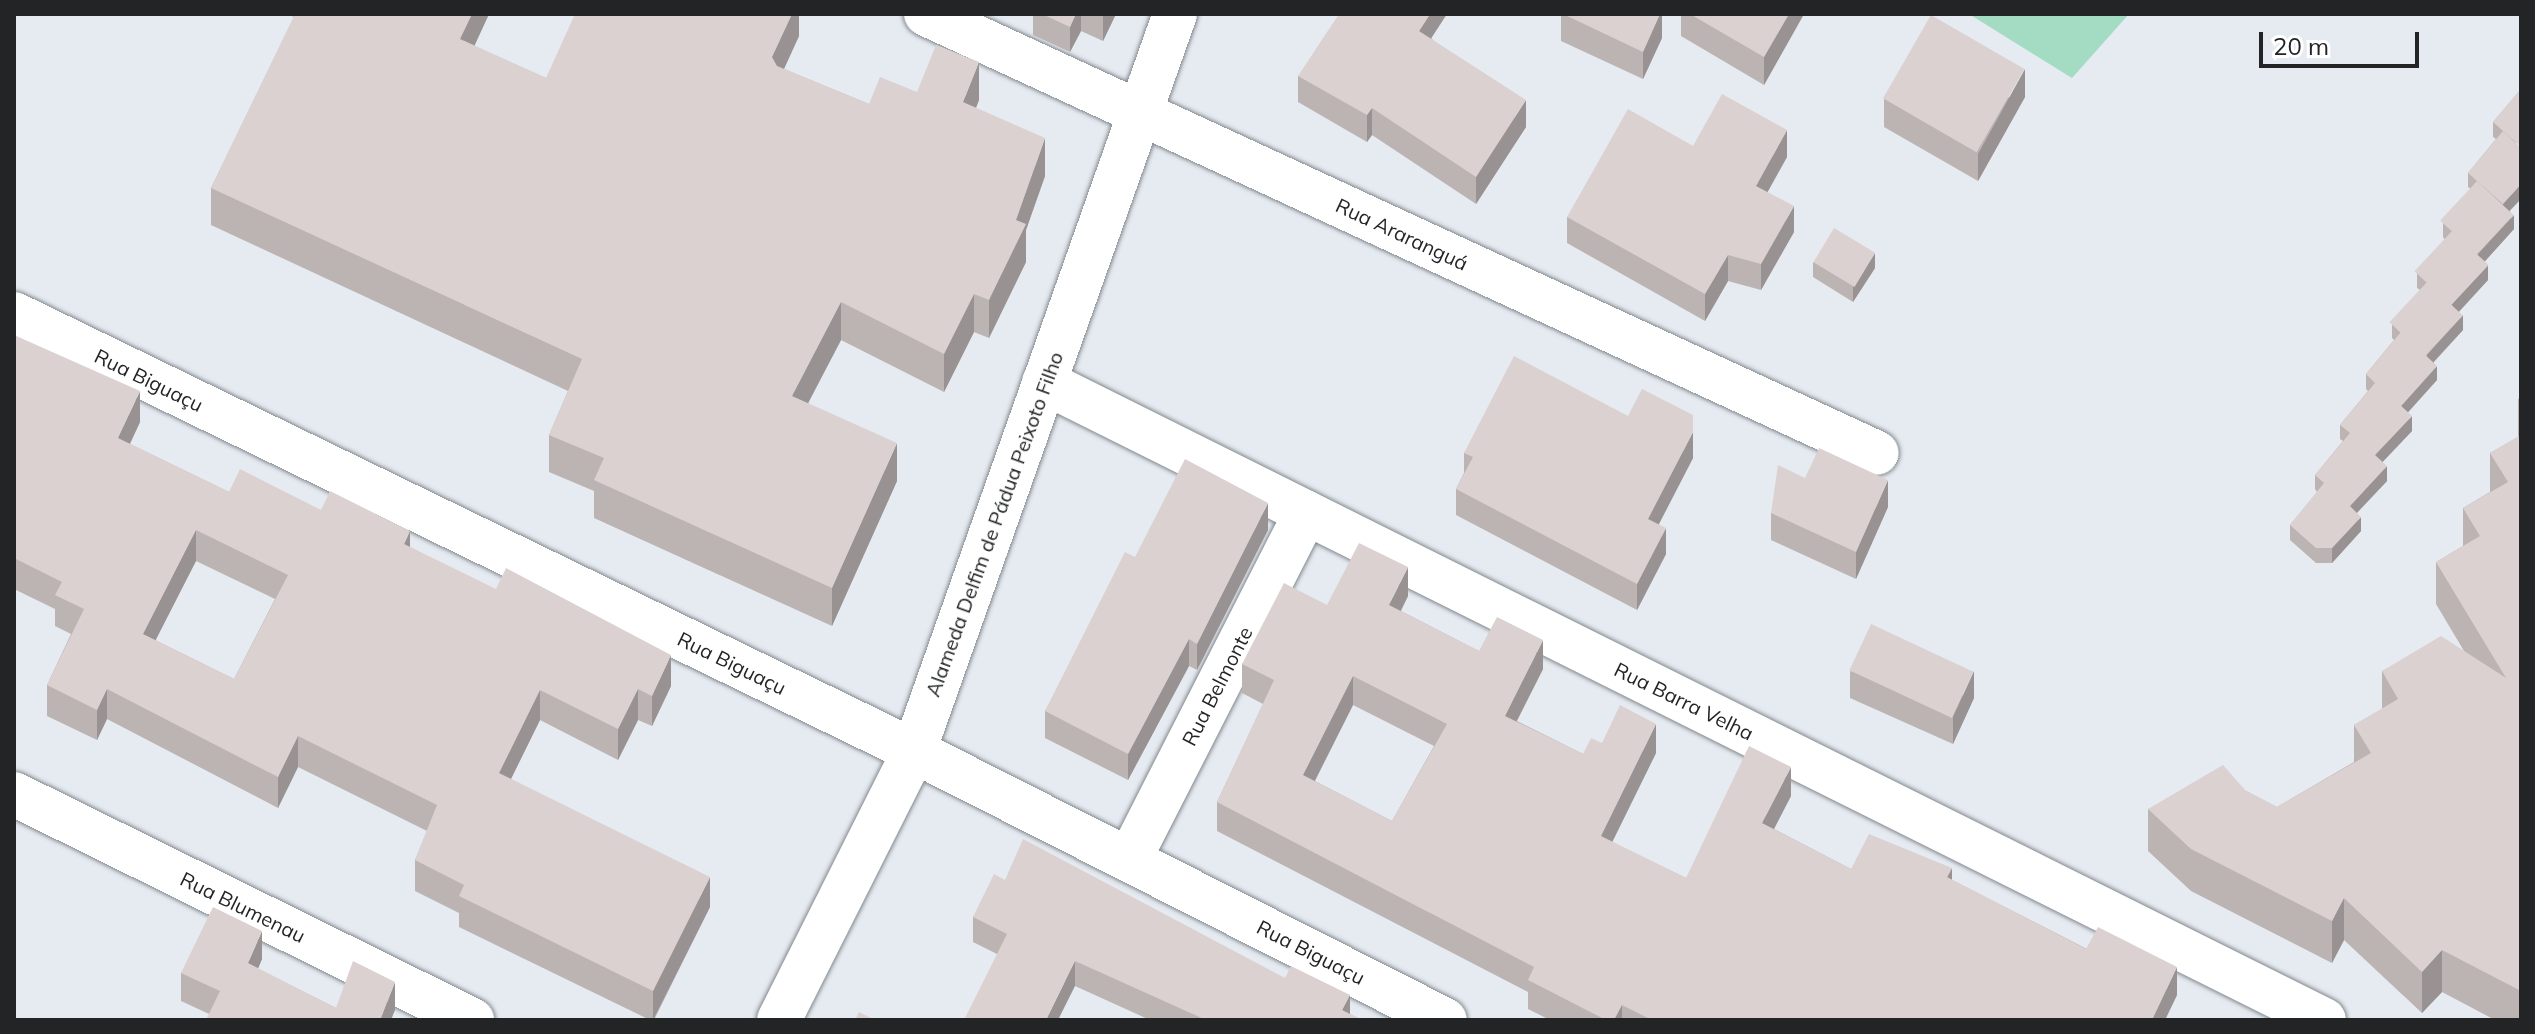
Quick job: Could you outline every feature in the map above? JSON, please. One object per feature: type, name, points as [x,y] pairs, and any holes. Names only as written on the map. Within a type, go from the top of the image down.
[{"type":"street","name":"Rua Araranguá","points":[[926,14],[1877,453]]},
{"type":"street","name":"Alameda Delfim de Pádua Peixoto Filho","points":[[779,1020],[914,751],[1175,14]]},
{"type":"street","name":"Rua Biguaçu","points":[[14,314],[914,751],[1445,1020]]},
{"type":"street","name":"Rua Barra Velha","points":[[1044,382],[2324,1020]]},
{"type":"street","name":"Rua Belmonte","points":[[1129,860],[1306,512]]},
{"type":"street","name":"Rua Blumenau","points":[[14,794],[472,1020]]},
{"type":"green space","points":[[1969,14],[2129,14],[2072,78]]},
{"type":"building","points":[[295,14],[472,14],[460,39],[546,78],[575,14],[792,14],[772,57],[777,66],[869,104],[880,77],[917,92],[936,45],[979,62],[963,102],[1045,138],[1016,220],[1026,224],[989,300],[974,294],[944,354],[841,302],[792,396],[897,443],[832,588],[594,480],[604,458],[549,435],[582,359],[211,188]]},
{"type":"building","points":[[1042,14],[1076,14],[1070,27]]},
{"type":"building","points":[[1339,14],[1430,14],[1419,31],[1526,100],[1476,177],[1372,108],[1367,115],[1298,76]]},
{"type":"building","points":[[1563,14],[1660,14],[1643,52]]},
{"type":"building","points":[[1690,14],[1789,14],[1764,57]]},
{"type":"building","points":[[1931,15],[2025,69],[1977,152],[1883,98]]},
{"type":"building","points":[[2521,89],[2521,147],[2493,122]]},
{"type":"building","points":[[1722,94],[1787,130],[1756,186],[1794,206],[1761,264],[1728,255],[1705,294],[1567,217],[1628,109],[1693,146]]},
{"type":"building","points":[[2503,131],[2521,148],[2521,184],[2503,204],[2468,173]]},
{"type":"building","points":[[2477,181],[2514,215],[2477,255],[2440,220]]},
{"type":"building","points":[[1834,228],[1875,253],[1855,287],[1813,262]]},
{"type":"building","points":[[2452,231],[2489,265],[2451,305],[2414,271]]},
{"type":"building","points":[[2427,282],[2463,315],[2425,356],[2389,322]]},
{"type":"building","points":[[2401,332],[2437,366],[2401,406],[2412,416],[2375,455],[2387,466],[2350,506],[2361,517],[2332,548],[2316,548],[2290,525],[2324,483],[2315,475],[2350,433],[2340,425],[2375,383],[2366,374]]},
{"type":"building","points":[[14,335],[140,391],[118,438],[229,492],[240,469],[321,510],[330,491],[410,531],[404,544],[496,589],[506,568],[671,655],[652,696],[638,689],[618,729],[540,690],[499,773],[710,877],[653,991],[459,896],[464,885],[415,860],[437,805],[298,736],[278,777],[107,689],[97,710],[47,685],[84,609],[55,595],[62,582],[14,558]],"holes":[[[196,530],[288,575],[234,679],[143,634]]]},
{"type":"building","points":[[1514,356],[1628,416],[1642,389],[1693,415],[1693,432],[1648,519],[1666,528],[1637,584],[1456,489],[1473,457],[1464,453]]},
{"type":"building","points":[[2521,435],[2521,991],[2442,950],[2422,972],[2344,898],[2332,921],[2191,849],[2148,809],[2223,765],[2246,791],[2277,807],[2371,753],[2354,725],[2398,699],[2382,671],[2441,636],[2506,678],[2436,562],[2480,536],[2463,508],[2508,482],[2490,453]]},
{"type":"building","points":[[1819,448],[1888,480],[1856,552],[1771,513],[1778,465],[1805,478]]},
{"type":"building","points":[[1185,459],[1268,503],[1197,644],[1189,639],[1128,754],[1045,711],[1125,552],[1135,557]]},
{"type":"building","points":[[1359,543],[1408,567],[1389,605],[1479,651],[1497,617],[1543,640],[1505,716],[1583,754],[1591,738],[1602,743],[1620,705],[1656,724],[1601,836],[1686,878],[1749,746],[1791,767],[1762,823],[1851,869],[1869,834],[1952,868],[1947,877],[2086,949],[2098,927],[2177,967],[2152,1020],[1652,1020],[1622,1005],[1614,1020],[1606,1020],[1528,980],[1534,967],[1217,802],[1274,680],[1242,664],[1284,583],[1327,605]],"holes":[[[1353,676],[1447,724],[1392,821],[1303,775]]]},
{"type":"building","points":[[1871,624],[1973,672],[1952,718],[1849,670]]},
{"type":"building","points":[[1023,839],[1285,978],[1291,966],[1350,995],[1342,1010],[1362,1020],[1206,1020],[1075,961],[1046,1020],[964,1020],[1007,934],[973,917],[994,874],[1005,880]]},
{"type":"building","points":[[213,907],[262,931],[248,963],[336,1008],[353,961],[395,982],[380,1020],[206,1020],[220,991],[181,973]]},
{"type":"building","points":[[859,1012],[875,1020],[855,1020]]}]
